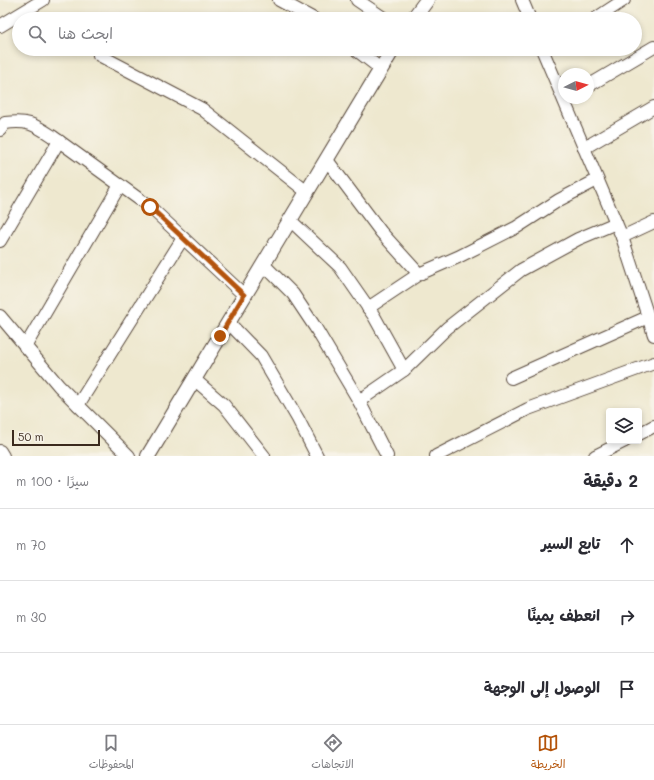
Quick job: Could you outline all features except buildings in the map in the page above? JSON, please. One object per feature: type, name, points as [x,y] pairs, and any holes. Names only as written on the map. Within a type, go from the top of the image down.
[{"type":"street","points":[[23,12],[43,0]]},
{"type":"street","points":[[280,0],[301,12]]},
{"type":"street","points":[[357,0],[375,12]]},
{"type":"street","points":[[418,12],[427,0]]},
{"type":"street","points":[[522,0],[527,12]]},
{"type":"street","points":[[606,12],[624,0]]},
{"type":"street","points":[[0,26],[12,19]]},
{"type":"street","points":[[642,54],[654,47]]},
{"type":"street","points":[[101,56],[202,109],[307,192]]},
{"type":"street","points":[[364,56],[382,69]]},
{"type":"street","points":[[148,456],[390,56]]},
{"type":"street","points":[[547,56],[558,82]]},
{"type":"street","points":[[594,82],[639,56]]},
{"type":"street","points":[[567,104],[597,180],[622,237],[654,335]]},
{"type":"street","points":[[584,148],[654,107]]},
{"type":"street","points":[[0,130],[5,123],[20,121],[37,126],[150,207],[244,295]]},
{"type":"street","points":[[0,241],[59,141]]},
{"type":"street","points":[[327,160],[381,232],[419,274]]},
{"type":"street","points":[[368,308],[419,274],[458,257],[517,227],[559,200],[597,180]]},
{"type":"street","points":[[25,347],[120,185]]},
{"type":"street","points":[[290,220],[340,268],[368,308],[404,370]]},
{"type":"street","points":[[622,237],[654,222]]},
{"type":"street","points":[[359,401],[404,370],[447,328],[520,270],[578,239],[616,223]]},
{"type":"street","points":[[78,405],[183,238]]},
{"type":"street","points":[[263,264],[293,294],[315,327],[359,401],[387,456]]},
{"type":"street","points":[[0,316],[25,347],[78,405],[129,456]]},
{"type":"street","points":[[511,378],[648,317]]},
{"type":"street","points":[[228,322],[261,356],[317,456]]},
{"type":"street","points":[[436,456],[528,409],[654,363]]},
{"type":"street","points":[[194,379],[224,405],[264,456]]},
{"type":"street","points":[[642,432],[654,426]]},
{"type":"street","points":[[595,456],[619,444]]},
{"type":"street","points":[[0,451],[3,456]]},
{"type":"route","points":[[150,207],[244,295],[220,336]]}]
